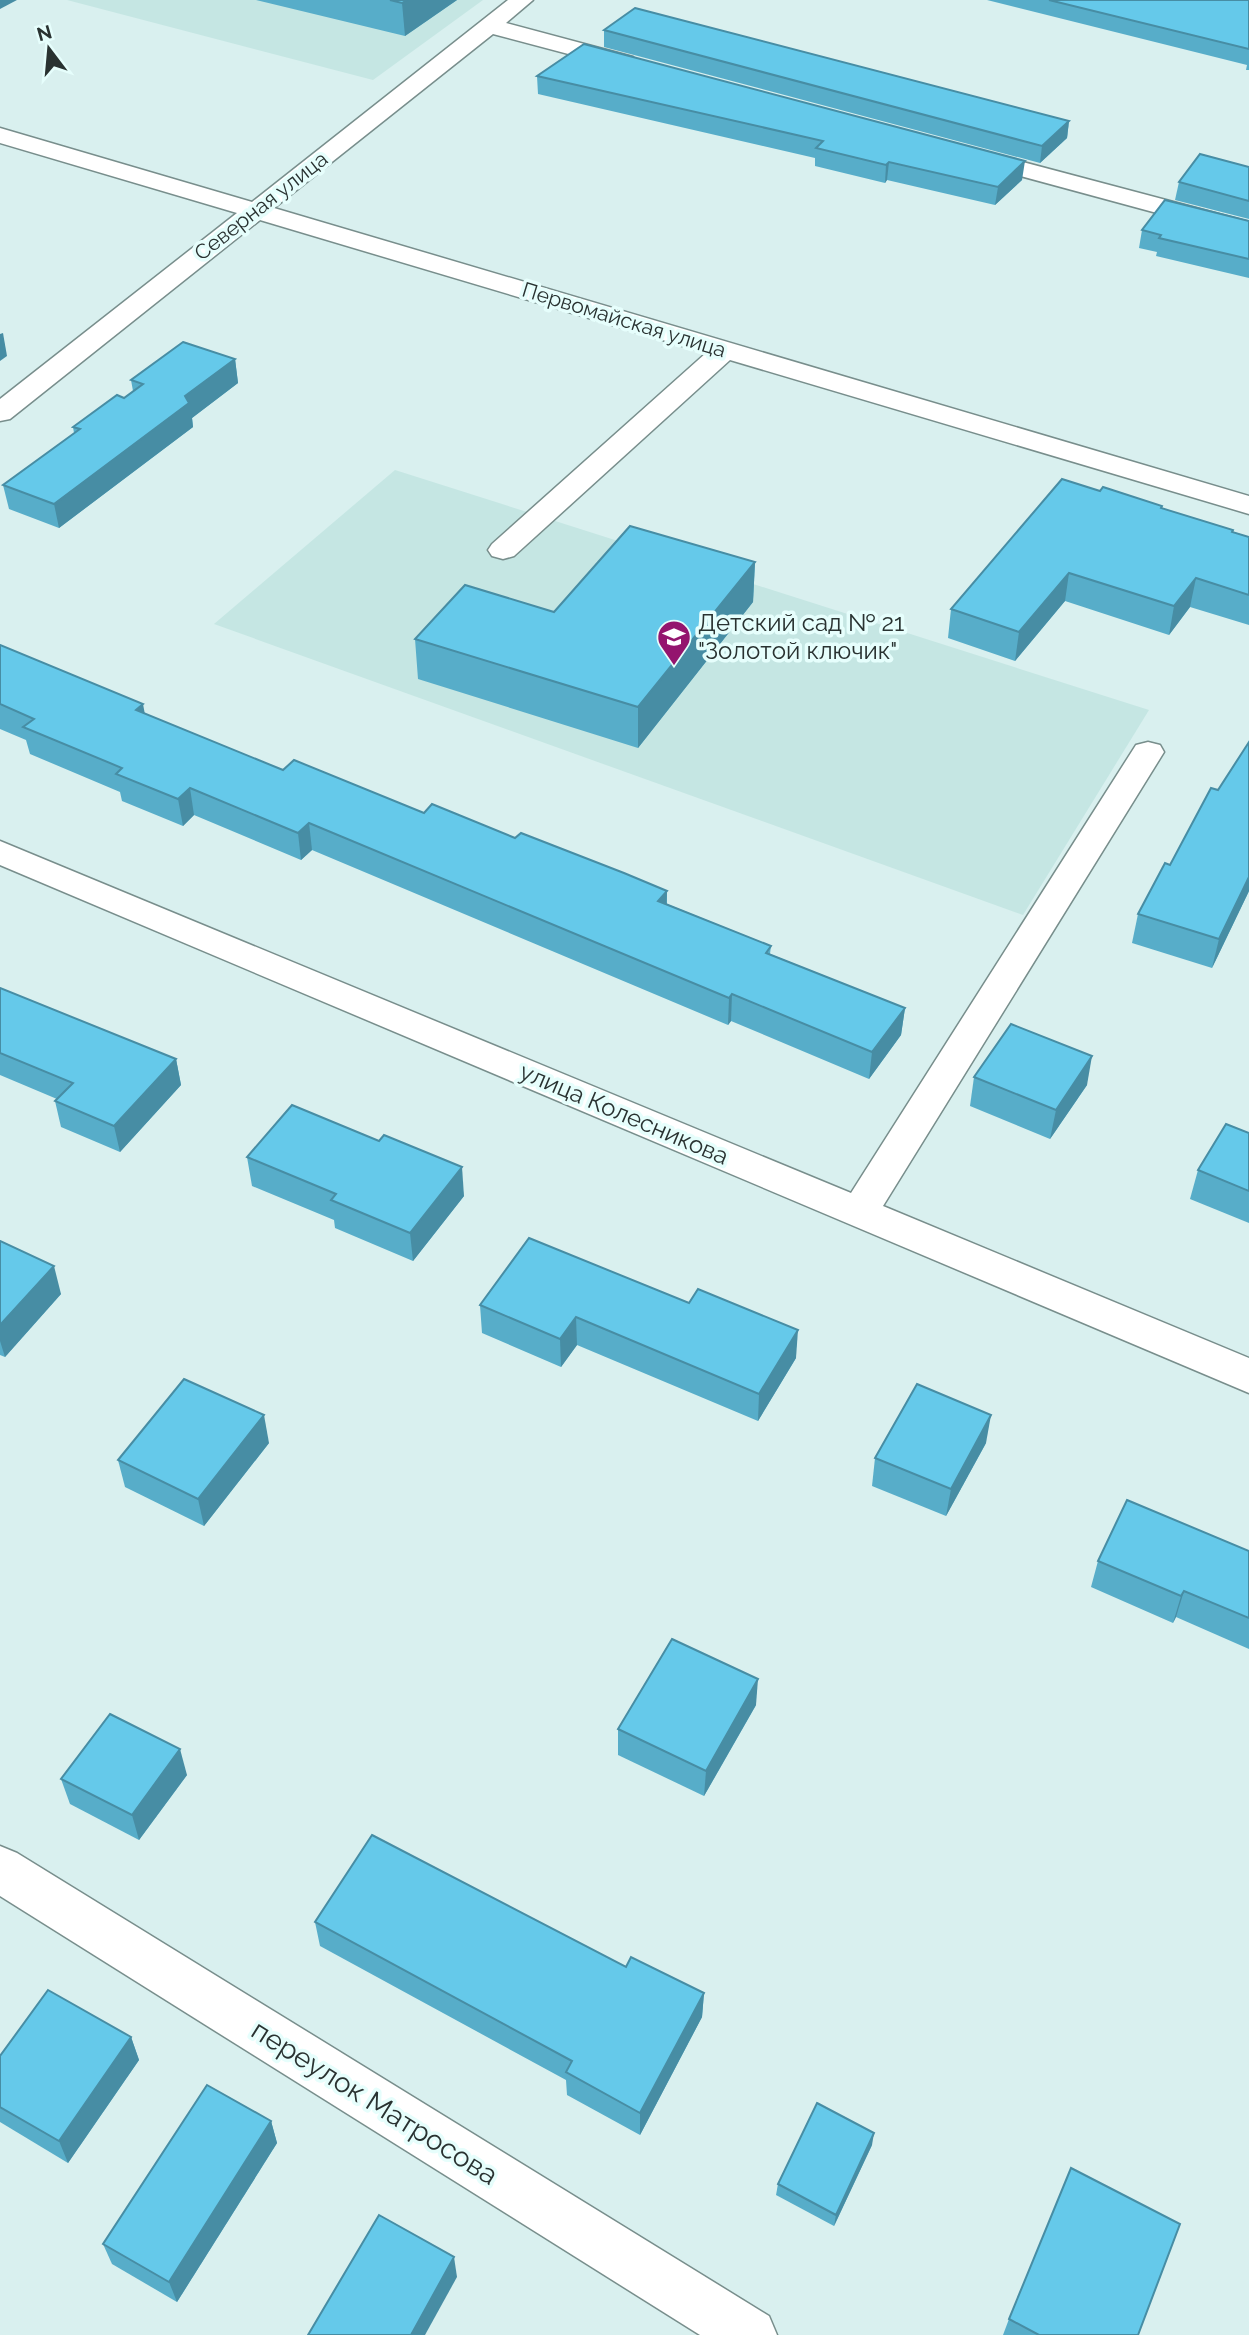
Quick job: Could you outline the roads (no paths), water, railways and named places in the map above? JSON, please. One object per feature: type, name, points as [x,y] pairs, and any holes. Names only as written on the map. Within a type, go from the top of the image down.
[{"type":"street","name":"Северная улица","points":[[0,413],[522,0]]},
{"type":"street","points":[[490,26],[650,69]]},
{"type":"street","name":"Первомайская улица","points":[[0,135],[1249,505]]},
{"type":"street","points":[[956,151],[1249,230]]},
{"type":"street","points":[[503,550],[725,350]]},
{"type":"street","points":[[859,1213],[1148,752]]},
{"type":"street","name":"улица Колесникова","points":[[0,852],[1249,1376]]},
{"type":"street","name":"переулок Матросова","points":[[0,1869],[750,2335]]},
{"type":"place","name":"Детский сад № 21 \"Золотой ключик\"","points":[[674,667]]}]
